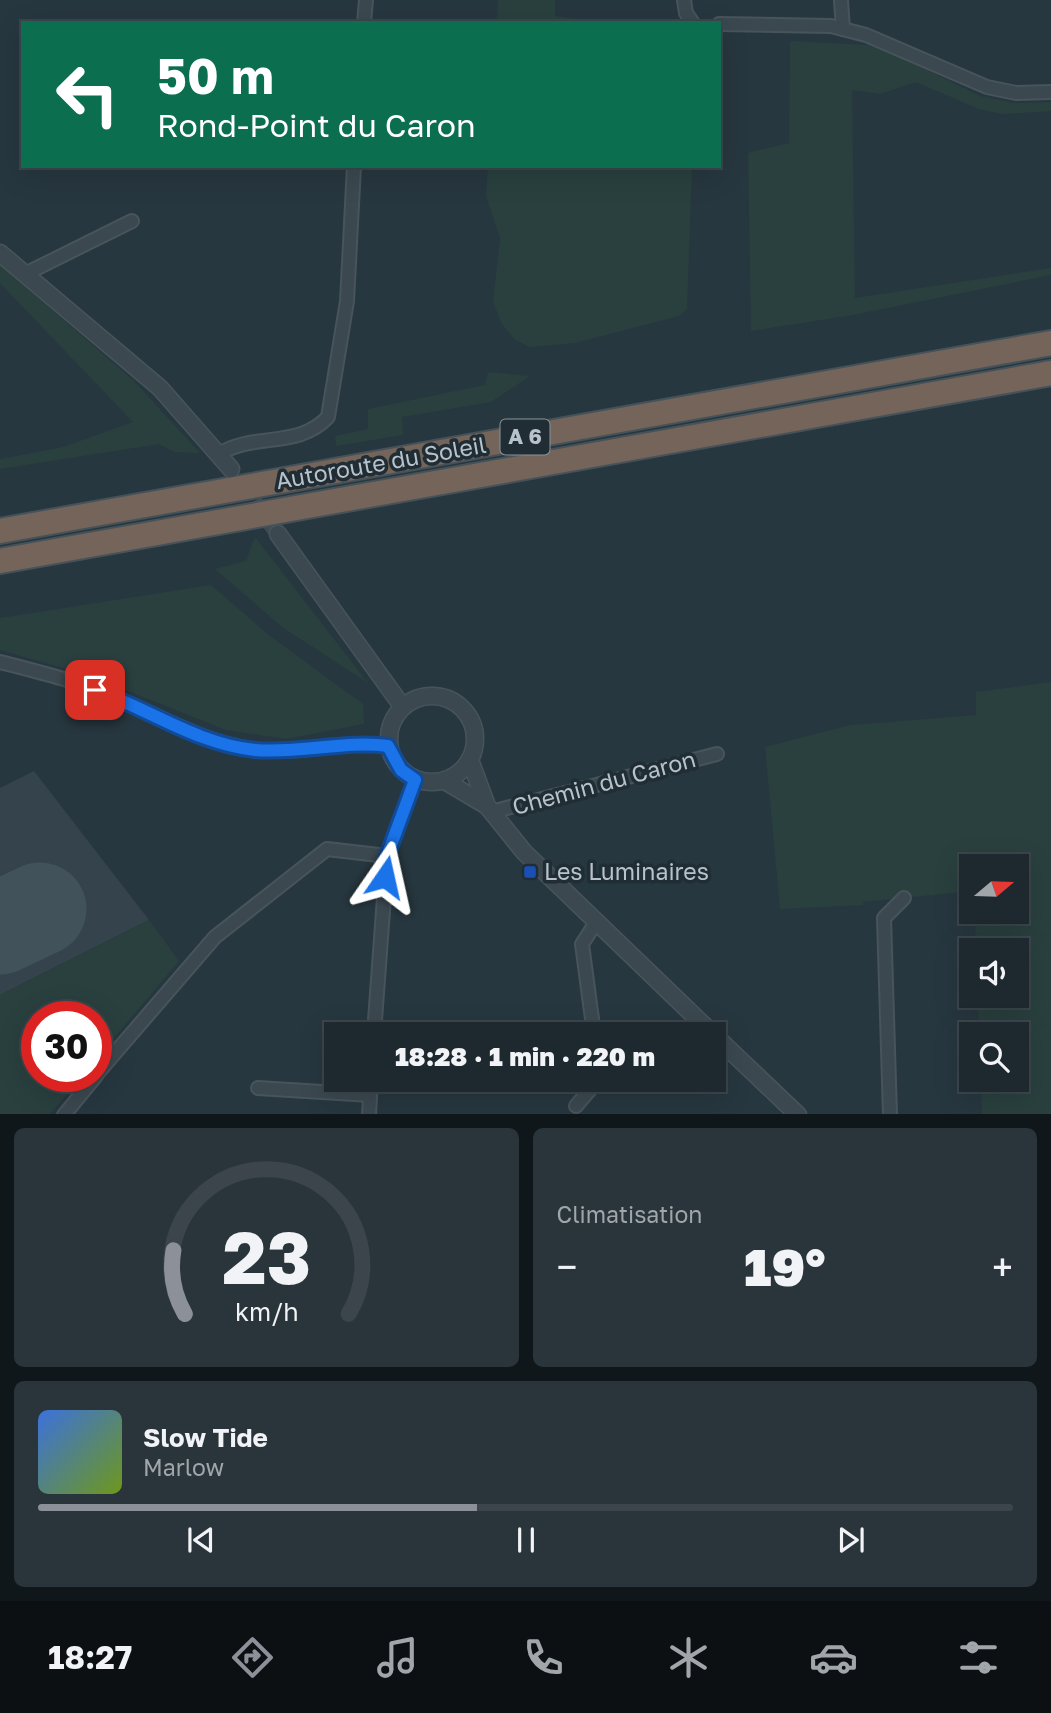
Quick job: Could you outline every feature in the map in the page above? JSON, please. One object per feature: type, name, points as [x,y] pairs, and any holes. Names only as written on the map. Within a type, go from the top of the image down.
[{"type":"highway","name":"Autoroute du Soleil","points":[[0,531],[1051,342]]},
{"type":"highway","name":"Autoroute du Soleil","points":[[0,562],[1051,373]]},
{"type":"street","points":[[364,21],[366,0]]},
{"type":"street","points":[[684,0],[691,21]]},
{"type":"street","points":[[841,0],[843,29]]},
{"type":"street","points":[[721,24],[831,26],[866,35],[987,87],[1016,93],[1051,92]]},
{"type":"street","points":[[219,454],[241,442],[305,435],[328,416],[347,301],[354,168]]},
{"type":"street","points":[[25,274],[132,221]]},
{"type":"street","points":[[0,253],[123,355],[183,412],[231,469]]},
{"type":"street","points":[[278,534],[402,706]]},
{"type":"street","points":[[0,662],[116,697],[202,738],[240,747],[293,751],[374,744],[388,746]]},
{"type":"street","points":[[427,695],[453,701],[471,720],[475,747],[463,769],[444,780],[415,780],[401,770],[388,746],[388,731],[393,717],[402,706],[427,695]]},
{"type":"street","name":"Chemin du Caron","points":[[489,809],[717,754]]},
{"type":"street","points":[[470,760],[489,809],[524,852],[595,924],[699,1022]]},
{"type":"street","points":[[375,1022],[387,856],[415,780]]},
{"type":"street","points":[[444,780],[489,809]]},
{"type":"street","points":[[112,1057],[215,937],[327,849],[387,856]]},
{"type":"street","points":[[890,1114],[884,918],[904,898]]},
{"type":"street","points":[[592,1022],[582,944],[595,924]]},
{"type":"street","points":[[726,1047],[797,1114]]},
{"type":"street","points":[[258,1088],[370,1095]]},
{"type":"street","points":[[65,1114],[83,1092]]},
{"type":"street","points":[[369,1114],[370,1092]]},
{"type":"street","points":[[576,1106],[588,1092]]},
{"type":"shaded area","points":[[34,771],[149,920],[0,995],[0,788]]},
{"type":"green space","points":[[498,0],[555,0],[555,16],[585,21],[497,21]]},
{"type":"green space","points":[[790,41],[868,45],[901,57],[980,96],[1013,103],[1051,102],[1051,111],[1002,114],[979,109],[916,82],[880,94],[852,90],[855,298],[1051,268],[1051,275],[853,315],[751,331],[748,153],[789,143]]},
{"type":"green space","points":[[488,168],[692,168],[687,309],[679,316],[575,343],[530,347],[515,340],[502,324],[493,302],[500,238],[486,196]]},
{"type":"green space","points":[[0,265],[133,380],[200,453],[175,452],[159,444],[0,469],[0,459],[63,447],[133,422],[0,283]]},
{"type":"green space","points":[[488,372],[530,376],[491,402],[402,417],[403,435],[336,446],[335,436],[368,429],[368,409],[485,385]]},
{"type":"green space","points":[[255,537],[368,683],[282,627],[215,569],[246,561]]},
{"type":"green space","points":[[211,585],[270,636],[363,704],[364,724],[286,739],[226,730],[91,676],[0,650],[0,618]]},
{"type":"green space","points":[[1051,682],[1051,1114],[982,1114],[981,1092],[1029,1092],[1029,1022],[979,1022],[978,1008],[1029,1008],[1029,938],[976,938],[975,924],[1029,924],[1029,854],[959,854],[959,892],[863,902],[863,905],[780,909],[765,747],[850,725],[976,715],[976,692]]},
{"type":"green space","points":[[149,920],[179,961],[112,1040],[112,1001],[21,1001],[21,1092],[69,1092],[50,1114],[0,1114],[0,995]]},
{"type":"runway","points":[[0,928],[40,909]]},
{"type":"tunnel","points":[[240,482],[278,534]]},
{"type":"place","name":"Les Luminaires","points":[[530,872]]},
{"type":"route","points":[[95,690],[116,697],[202,738],[253,750],[293,751],[374,744],[388,746],[401,770],[415,780],[387,856],[385,877]]}]
